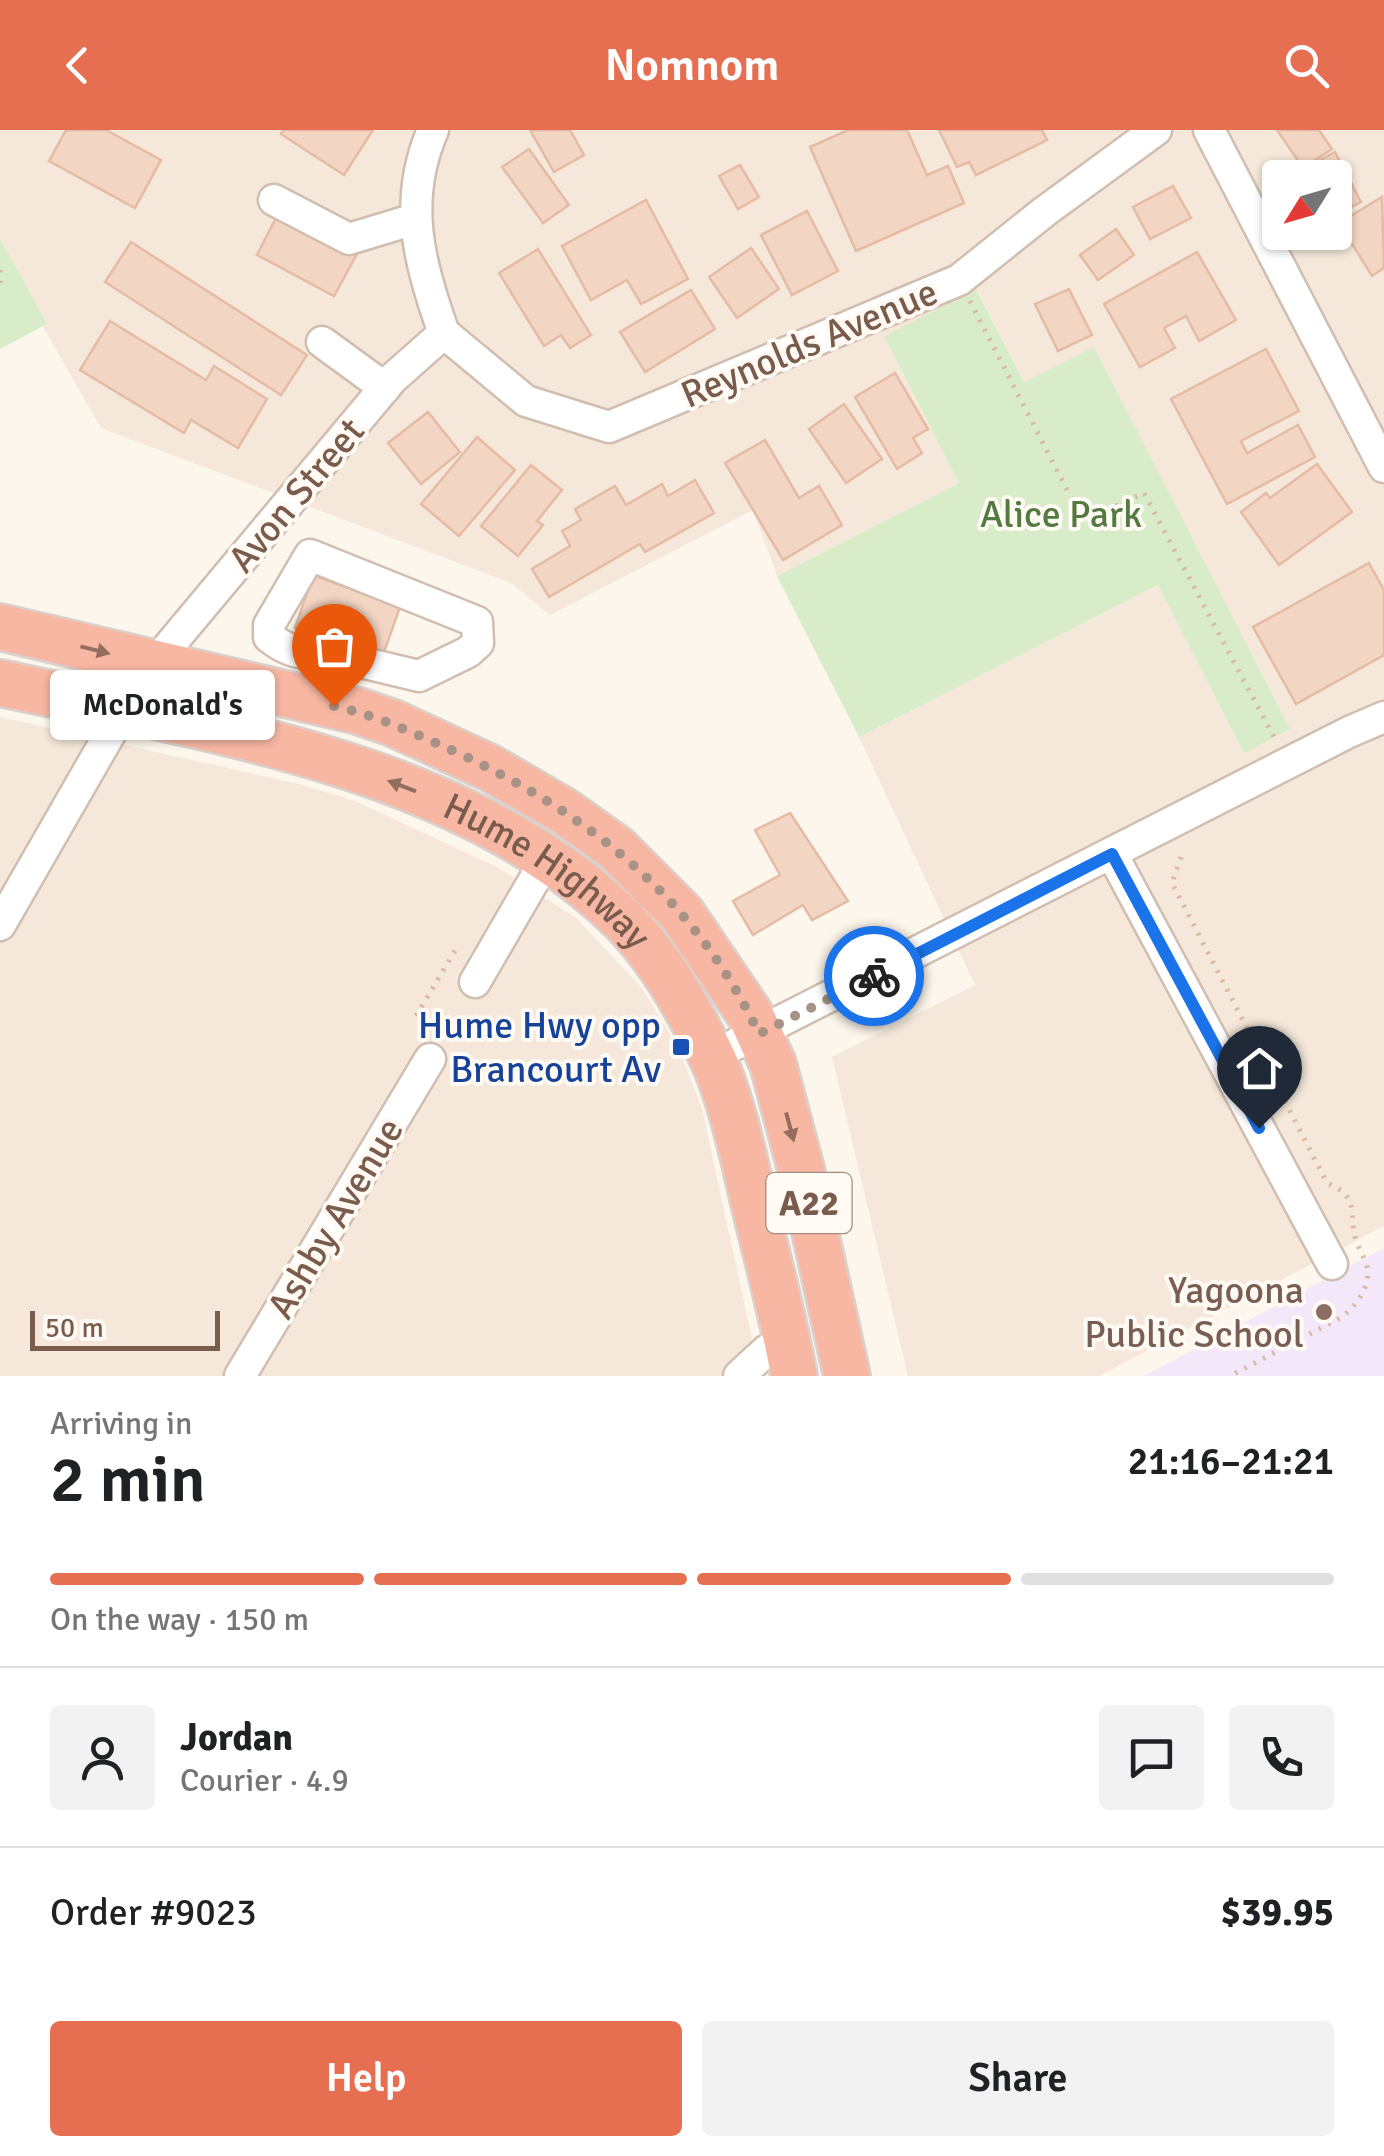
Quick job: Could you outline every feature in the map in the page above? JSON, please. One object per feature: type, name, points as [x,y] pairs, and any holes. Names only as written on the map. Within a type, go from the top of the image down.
[{"type":"highway","name":"Hume Highway","points":[[0,627],[358,711],[393,723],[490,768],[564,811],[616,848],[682,914],[720,967],[773,1064],[802,1173],[846,1376]]},
{"type":"highway","name":"Hume Highway","points":[[0,683],[344,764],[431,797],[547,858],[625,922],[671,982],[712,1056],[742,1152],[790,1357]]},
{"type":"street","points":[[433,130],[420,158],[414,219],[423,275],[444,334]]},
{"type":"street","name":"Reynolds Avenue","points":[[444,334],[526,402],[609,427],[959,280],[1156,130]]},
{"type":"street","points":[[1209,130],[1384,467]]},
{"type":"street","points":[[274,200],[349,239],[414,219]]},
{"type":"street","name":"Avon Street","points":[[154,664],[385,388],[444,334]]},
{"type":"street","points":[[322,342],[385,388]]},
{"type":"street","points":[[310,555],[477,622],[478,643],[468,652],[419,676],[396,672],[323,652],[308,655],[280,646],[268,637],[269,625],[310,555]]},
{"type":"street","points":[[1349,732],[1384,708]]},
{"type":"street","points":[[0,925],[123,710]]},
{"type":"street","points":[[712,1056],[1384,717]]},
{"type":"street","points":[[1112,854],[1332,1264]]},
{"type":"street","points":[[475,982],[547,858]]},
{"type":"street","name":"Ashby Avenue","points":[[240,1376],[430,1059]]},
{"type":"street","points":[[739,1376],[766,1351],[790,1357]]},
{"type":"path","points":[[0,270],[0,290]]},
{"type":"path","points":[[959,280],[1083,521],[1144,493],[1288,764]]},
{"type":"path","points":[[416,1016],[459,944]]},
{"type":"shaded area","points":[[0,130],[1384,130],[1384,1226],[1099,1376],[908,1376],[832,1057],[975,985],[859,737],[1158,585],[1244,752],[1290,729],[1024,382],[977,290],[884,336],[959,483],[777,576],[753,510],[550,615],[511,583],[101,428],[43,327],[47,324],[0,238]]},
{"type":"shaded area","points":[[0,717],[299,784],[355,801],[497,867],[576,918],[642,988],[679,1049],[702,1109],[760,1376],[0,1376]]},
{"type":"shaded area","name":"Yagoona Public School","points":[[1384,1248],[1384,1376],[1144,1376]]},
{"type":"green space","points":[[0,238],[47,324],[0,349]]},
{"type":"green space","name":"Alice Park","points":[[976,289],[1024,382],[1094,347],[1290,729],[1244,753],[1158,585],[859,737],[777,576],[959,483],[884,336]]},
{"type":"building","points":[[66,130],[106,130],[161,160],[135,208],[49,161]]},
{"type":"building","points":[[283,130],[373,130],[344,175],[281,134]]},
{"type":"building","points":[[530,130],[570,130],[584,155],[554,172]]},
{"type":"building","points":[[848,130],[907,130],[927,175],[948,166],[964,203],[856,251],[810,147]]},
{"type":"building","points":[[939,130],[1042,130],[1047,140],[976,175],[969,162],[957,167]]},
{"type":"building","points":[[1277,130],[1319,130],[1332,149],[1315,160],[1298,160]]},
{"type":"building","points":[[529,149],[569,205],[543,223],[502,167]]},
{"type":"building","points":[[1335,152],[1339,160],[1320,160]]},
{"type":"building","points":[[740,165],[759,197],[738,209],[719,176]]},
{"type":"building","points":[[1352,185],[1361,202],[1352,206]]},
{"type":"building","points":[[1173,186],[1191,218],[1150,239],[1133,207]]},
{"type":"building","points":[[1382,197],[1384,268],[1372,276],[1352,244],[1352,215]]},
{"type":"building","points":[[646,200],[688,279],[641,304],[627,280],[591,300],[562,246]]},
{"type":"building","points":[[280,210],[358,252],[334,296],[257,255]]},
{"type":"building","points":[[807,211],[838,271],[792,295],[761,235]]},
{"type":"building","points":[[1116,229],[1134,255],[1098,280],[1080,255]]},
{"type":"building","points":[[131,242],[307,355],[281,395],[105,282]]},
{"type":"building","points":[[751,248],[779,289],[737,318],[709,277]]},
{"type":"building","points":[[538,249],[591,335],[570,348],[561,335],[544,346],[499,273]]},
{"type":"building","points":[[1197,252],[1236,320],[1199,341],[1186,316],[1164,328],[1175,348],[1140,367],[1104,304]]},
{"type":"building","points":[[1069,289],[1092,335],[1058,351],[1035,304]]},
{"type":"building","points":[[691,290],[715,329],[645,372],[620,332]]},
{"type":"building","points":[[110,321],[206,380],[214,366],[267,399],[238,448],[191,420],[184,433],[80,370]]},
{"type":"building","points":[[1266,349],[1299,411],[1241,441],[1247,453],[1298,425],[1315,457],[1227,504],[1171,399]]},
{"type":"building","points":[[895,373],[928,429],[913,438],[922,453],[897,469],[855,397]]},
{"type":"building","points":[[844,404],[882,459],[846,483],[809,429]]},
{"type":"building","points":[[428,412],[460,452],[421,484],[388,443]]},
{"type":"building","points":[[477,437],[515,470],[459,536],[421,504]]},
{"type":"building","points":[[765,440],[799,498],[819,486],[842,525],[783,560],[725,463]]},
{"type":"building","points":[[1317,464],[1352,512],[1279,565],[1241,512],[1266,493],[1270,498]]},
{"type":"building","points":[[531,465],[562,490],[537,521],[543,525],[518,556],[481,526]]},
{"type":"building","points":[[695,480],[714,513],[645,552],[640,544],[549,597],[532,569],[570,546],[562,531],[581,520],[575,509],[615,486],[626,505],[662,484],[668,496]]},
{"type":"building","points":[[1369,563],[1384,590],[1384,655],[1296,704],[1253,627]]},
{"type":"building","points":[[313,575],[400,607],[382,658],[295,628]]},
{"type":"building","points":[[790,813],[848,901],[812,920],[803,905],[753,935],[733,901],[780,875],[755,830]]},
{"type":"way so far","points":[[334,706],[393,723],[490,768],[564,811],[616,848],[682,914],[720,967],[759,1034],[874,976]]},
{"type":"place","name":"McDonald's","points":[[334,706]]},
{"type":"place","name":"Hume Hwy opp Brancourt Av","points":[[681,1047]]},
{"type":"place","name":"Yagoona Public School","points":[[1324,1312]]},
{"type":"route","points":[[874,976],[1112,854],[1259,1128]]}]
